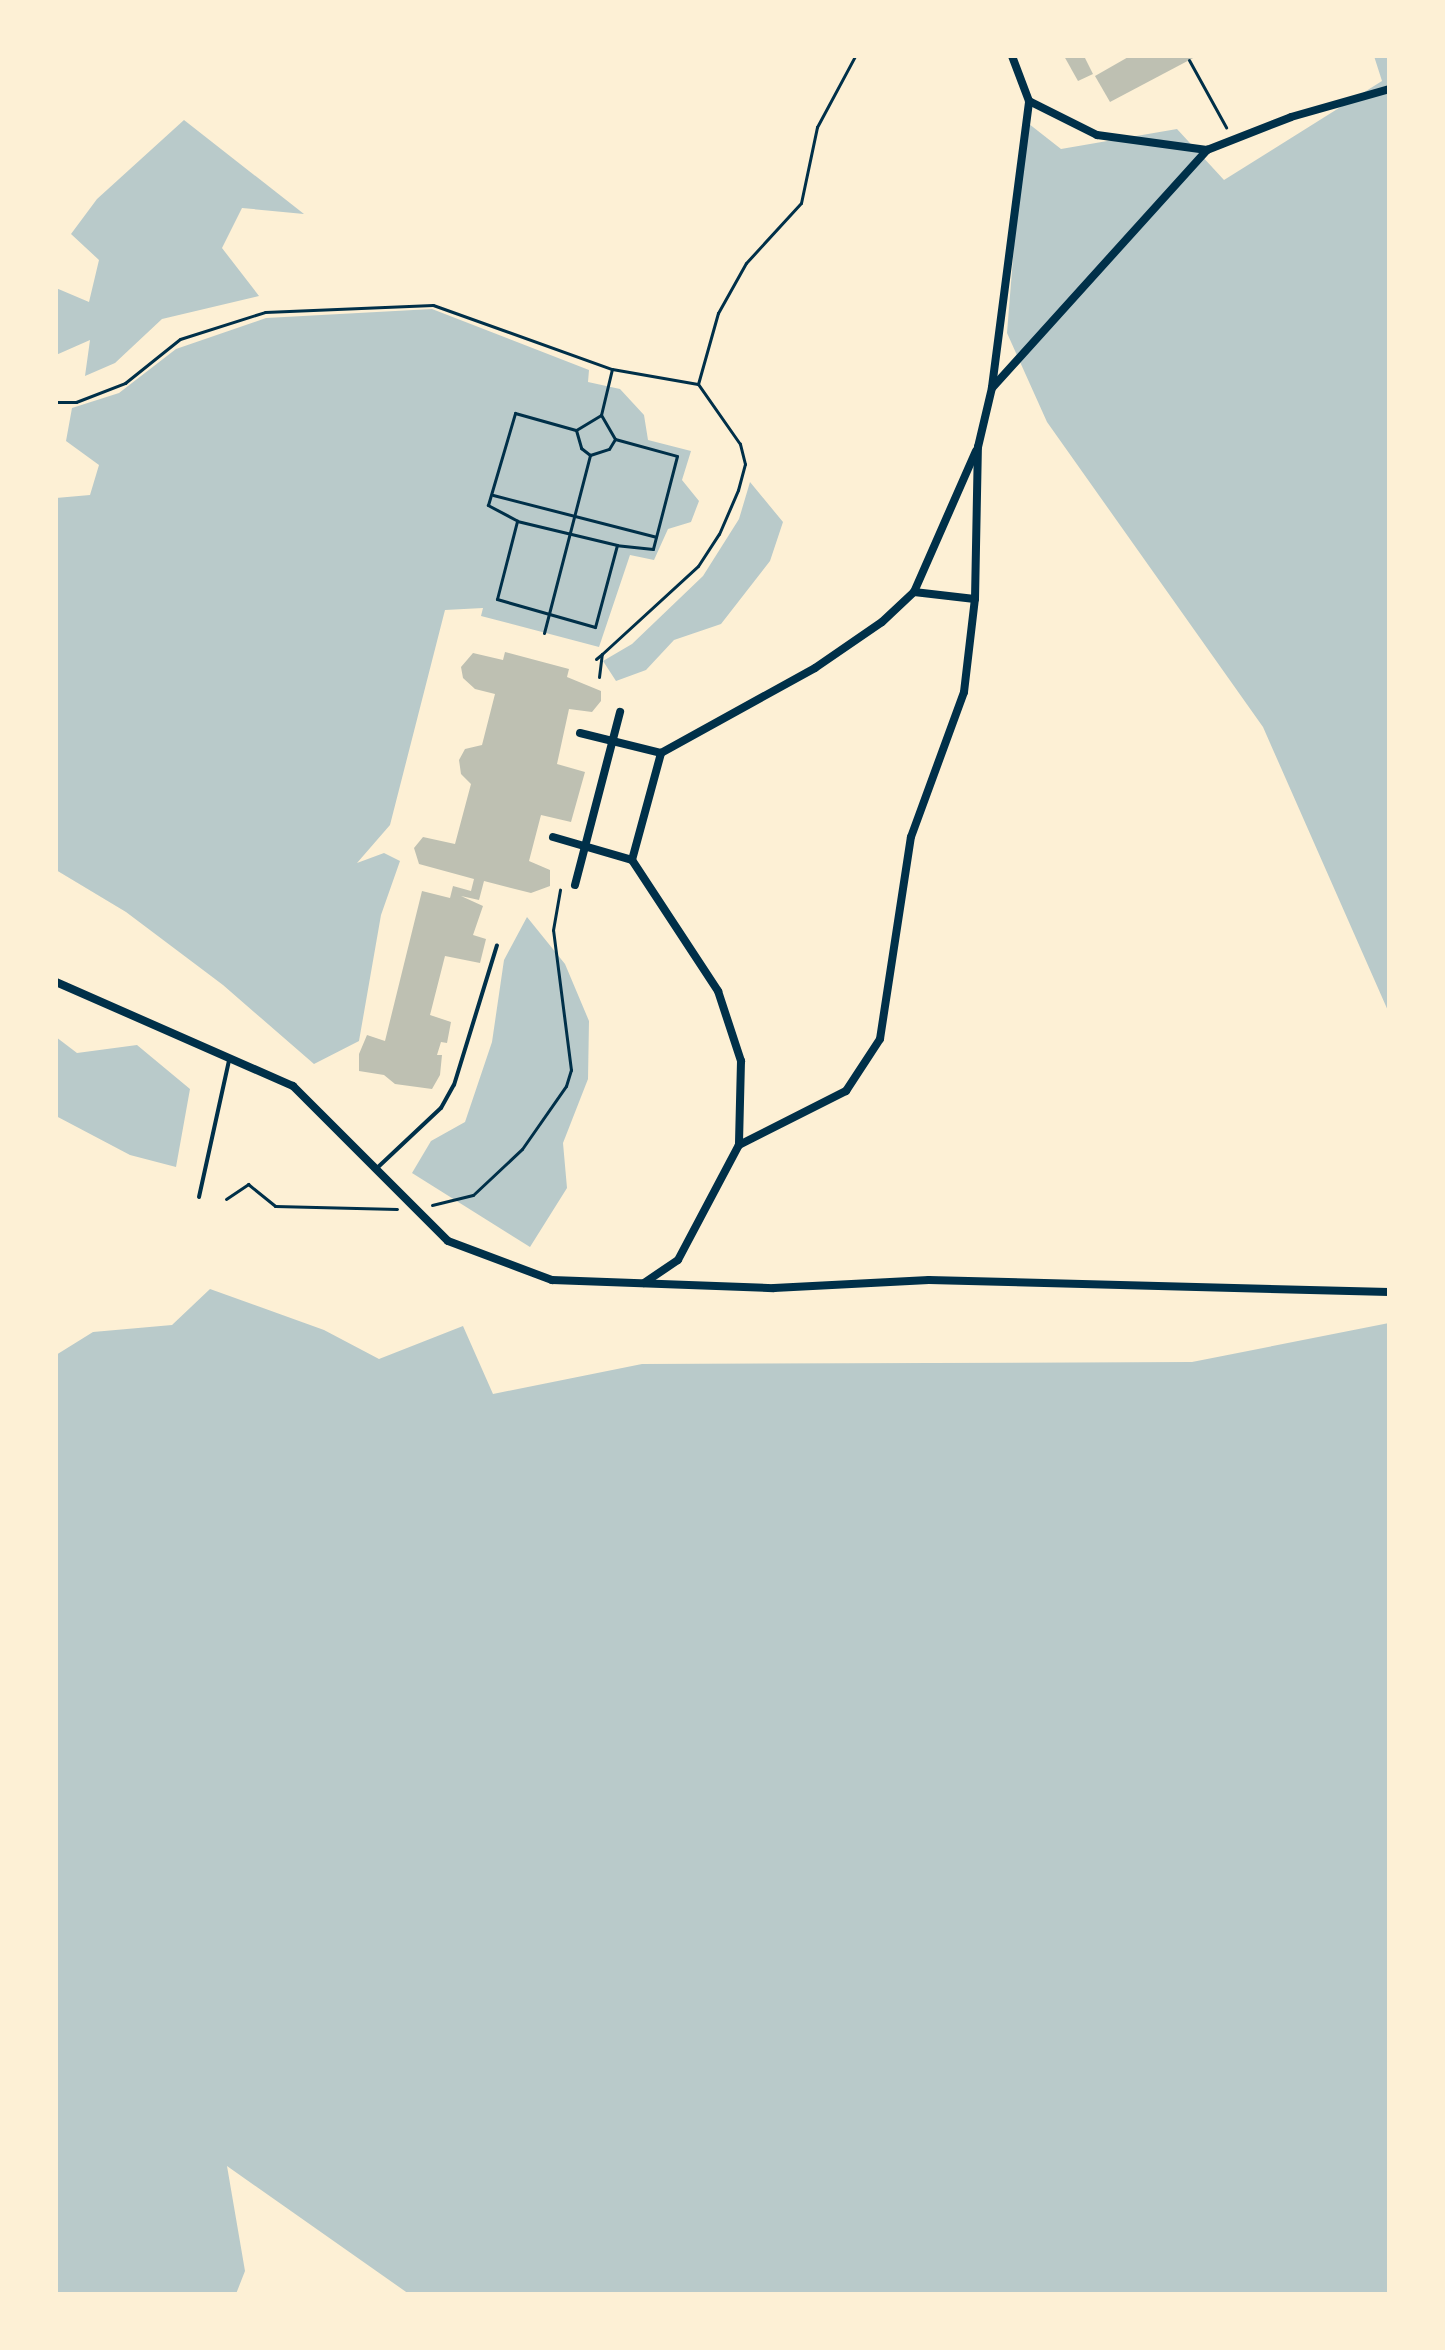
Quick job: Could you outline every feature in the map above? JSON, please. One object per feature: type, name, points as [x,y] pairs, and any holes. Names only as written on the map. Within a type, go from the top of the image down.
[{"type":"street","points":[[580,733],[661,753],[815,668],[882,622],[914,592],[978,447],[992,388],[1029,101],[1012,56]]},
{"type":"street","points":[[992,388],[1207,150],[1389,89]]},
{"type":"street","points":[[1029,101],[1097,135],[1207,150]]},
{"type":"street","points":[[739,1145],[846,1091],[880,1039],[911,837],[964,692],[975,599],[978,447]]},
{"type":"street","points":[[914,592],[975,599]]},
{"type":"street","points":[[575,885],[620,712]]},
{"type":"street","points":[[632,860],[661,753]]},
{"type":"street","points":[[553,837],[632,860],[718,991],[741,1061],[739,1145],[678,1260],[643,1283]]},
{"type":"street","points":[[56,982],[293,1086],[448,1241],[552,1280],[774,1288],[929,1280],[1389,1292]]},
{"type":"lane","points":[[376,1169],[434,1116],[454,1085],[497,945]]},
{"type":"lane","points":[[199,1197],[230,1058]]},
{"type":"path","points":[[698,384],[718,313],[746,263],[801,203],[817,127],[855,56]]},
{"type":"path","points":[[1189,60],[1233,140]]},
{"type":"path","points":[[56,402],[76,402],[125,383],[180,339],[265,312],[433,305],[612,369],[698,384],[740,444],[745,464],[738,490],[719,534],[698,566],[596,659]]},
{"type":"path","points":[[601,415],[576,430],[515,413],[488,505],[517,521],[617,545],[653,549],[677,456],[615,439],[601,415],[612,369]]},
{"type":"path","points":[[576,430],[581,448],[590,455]]},
{"type":"path","points":[[590,455],[609,449],[615,439]]},
{"type":"path","points":[[544,633],[590,455]]},
{"type":"path","points":[[492,494],[656,537]]},
{"type":"path","points":[[517,521],[497,599],[595,627],[617,545]]},
{"type":"path","points":[[599,677],[602,654]]},
{"type":"path","points":[[226,1199],[248,1184],[275,1206],[416,1209],[473,1195],[522,1149],[566,1086],[571,1070],[553,930],[560,890]]},
{"type":"shaded area","points":[[1374,56],[1389,56],[1389,1013],[1263,727],[1047,422],[1007,333],[1024,120],[1061,149],[1177,129],[1224,180],[1382,81]]},
{"type":"shaded area","points":[[184,120],[304,214],[242,208],[222,248],[259,296],[162,319],[115,363],[85,376],[90,340],[56,355],[56,288],[89,302],[99,260],[71,234],[97,199]]},
{"type":"shaded area","points":[[432,309],[589,370],[588,382],[620,389],[644,415],[648,440],[691,451],[682,480],[699,501],[691,522],[668,529],[654,560],[630,555],[599,647],[481,616],[483,608],[445,610],[390,825],[357,863],[384,853],[400,861],[381,915],[359,1041],[314,1064],[223,985],[126,912],[56,870],[56,498],[90,495],[99,465],[66,441],[72,408],[119,393],[176,349],[266,318]]},
{"type":"shaded area","points":[[750,482],[783,522],[770,561],[721,624],[674,640],[646,670],[616,681],[603,661],[632,644],[703,576],[739,519]]},
{"type":"shaded area","points":[[527,917],[565,964],[589,1021],[588,1079],[563,1143],[567,1188],[530,1247],[412,1173],[431,1141],[465,1122],[492,1042],[504,960]]},
{"type":"shaded area","points":[[56,1037],[77,1053],[137,1045],[190,1089],[176,1167],[130,1155],[56,1116]]},
{"type":"shaded area","points":[[210,1289],[324,1330],[379,1359],[463,1326],[493,1394],[642,1364],[1192,1362],[1389,1323],[1389,2294],[409,2294],[227,2166],[245,2271],[236,2294],[56,2294],[56,1355],[93,1332],[172,1325]]},
{"type":"building","points":[[1064,56],[1084,56],[1093,74],[1078,81]]},
{"type":"building","points":[[1130,56],[1197,56],[1110,102],[1095,76]]},
{"type":"building","points":[[505,652],[569,669],[567,677],[601,691],[601,701],[592,712],[569,709],[557,764],[585,772],[571,822],[541,815],[529,861],[550,870],[550,886],[531,893],[484,881],[479,900],[461,896],[483,906],[473,935],[486,939],[480,963],[445,956],[430,1015],[451,1022],[447,1043],[441,1042],[437,1055],[442,1055],[440,1075],[432,1089],[395,1084],[384,1075],[359,1071],[359,1054],[367,1035],[385,1041],[422,891],[450,898],[453,886],[471,891],[474,879],[419,864],[414,848],[423,837],[455,844],[471,784],[461,774],[459,760],[465,749],[482,745],[495,694],[475,689],[463,678],[461,667],[473,653],[503,660]]}]
